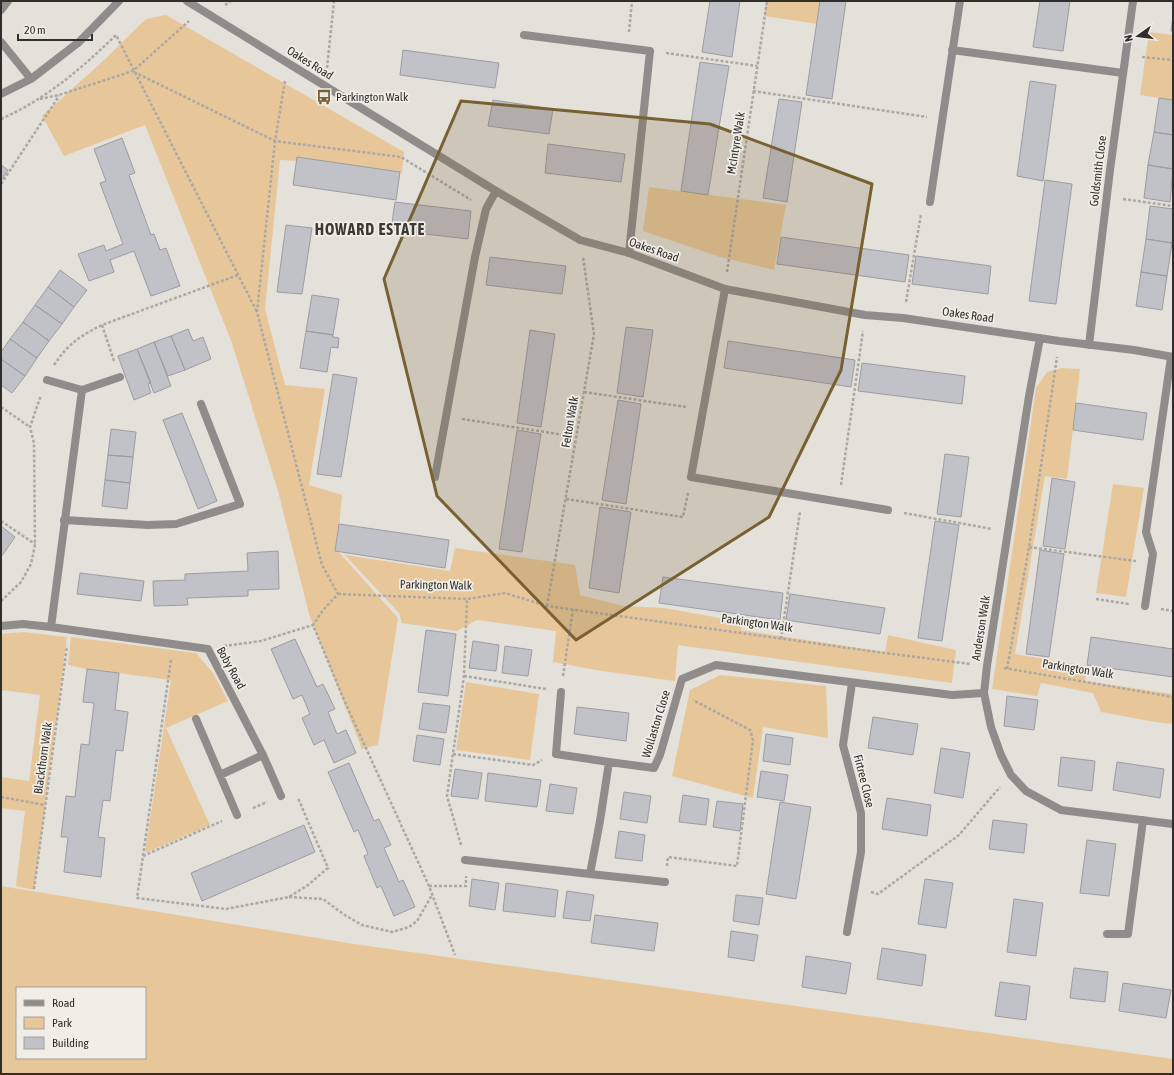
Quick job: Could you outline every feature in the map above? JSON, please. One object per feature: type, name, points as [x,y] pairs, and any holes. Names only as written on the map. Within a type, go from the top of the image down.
[{"type":"street","points":[[1,10],[8,1]]},
{"type":"street","points":[[1,94],[31,79],[79,42],[119,1]]},
{"type":"street","name":"Oakes Road","points":[[187,1],[496,191],[580,240],[629,254],[725,289],[865,314],[1134,350],[1172,357]]},
{"type":"street","points":[[930,202],[960,1]]},
{"type":"street","name":"Goldsmith Close","points":[[1089,345],[1125,54],[1133,1]]},
{"type":"street","points":[[524,35],[650,51],[629,254]]},
{"type":"street","points":[[1,42],[31,79]]},
{"type":"street","points":[[952,50],[1123,73]]},
{"type":"street","points":[[435,477],[475,257],[486,209],[496,191]]},
{"type":"street","points":[[725,289],[691,477],[888,510]]},
{"type":"street","name":"Anderson Walk","points":[[1040,338],[1029,396],[987,666],[984,693],[990,727],[1011,775],[1026,791],[1061,810],[1173,824]]},
{"type":"street","points":[[1145,606],[1153,554],[1146,532],[1172,357]]},
{"type":"street","points":[[47,380],[82,390],[120,377]]},
{"type":"street","points":[[51,627],[82,390]]},
{"type":"street","points":[[64,520],[148,525],[176,524],[240,504],[201,404]]},
{"type":"street","name":"Boby Road","points":[[1,626],[23,624],[51,627],[208,649],[263,754],[281,796]]},
{"type":"street","name":"Wollaston Close","points":[[556,754],[654,768],[660,755],[682,679],[716,664],[852,683]]},
{"type":"street","points":[[852,683],[952,696],[984,693]]},
{"type":"street","name":"Firtree Close","points":[[848,932],[861,852],[861,813],[843,745],[852,683]]},
{"type":"street","points":[[556,754],[561,692]]},
{"type":"street","points":[[196,719],[237,815]]},
{"type":"street","points":[[220,775],[263,754]]},
{"type":"street","points":[[590,874],[609,762]]},
{"type":"street","points":[[1107,934],[1128,934],[1143,820]]},
{"type":"street","points":[[465,860],[665,882]]},
{"type":"path","points":[[326,86],[334,1]]},
{"type":"path","points":[[627,49],[632,1]]},
{"type":"path","name":"McIntyre Walk","points":[[725,289],[766,1]]},
{"type":"path","points":[[37,99],[59,96],[133,71],[201,10]]},
{"type":"path","points":[[1,119],[58,86],[82,68],[116,35],[257,312],[322,565],[338,594],[323,610],[313,626],[261,641],[208,649]]},
{"type":"path","points":[[650,51],[757,66]]},
{"type":"path","points":[[1125,54],[1173,60]]},
{"type":"path","points":[[257,312],[274,141],[288,63]]},
{"type":"path","points":[[133,71],[274,141],[401,157],[486,209]]},
{"type":"path","points":[[753,91],[942,119]]},
{"type":"path","points":[[1,184],[59,96]]},
{"type":"path","points":[[1107,197],[1173,206]]},
{"type":"path","points":[[903,318],[920,215],[930,202]]},
{"type":"path","name":"Felton Walk","points":[[547,606],[594,334],[580,240]]},
{"type":"path","points":[[838,501],[865,314]]},
{"type":"path","points":[[102,325],[120,377]]},
{"type":"path","points":[[1007,669],[1029,548],[1059,341]]},
{"type":"path","points":[[584,392],[704,409]]},
{"type":"path","points":[[1,407],[30,427]]},
{"type":"path","points":[[446,417],[576,437]]},
{"type":"path","points":[[566,499],[683,517],[691,477]]},
{"type":"path","points":[[781,639],[803,495]]},
{"type":"path","points":[[888,510],[1008,532]]},
{"type":"path","points":[[1,521],[35,545]]},
{"type":"path","points":[[1029,548],[1152,563]]},
{"type":"path","name":"Parkington Walk","points":[[338,594],[467,600],[505,593],[547,606],[987,666],[1173,697]]},
{"type":"path","points":[[429,886],[466,886],[465,860],[447,796],[464,676],[467,600]]},
{"type":"path","points":[[464,676],[561,692],[572,609]]},
{"type":"path","points":[[313,626],[344,700],[429,886],[455,955]]},
{"type":"path","name":"Blackthorn Walk","points":[[34,889],[69,629]]},
{"type":"path","points":[[174,644],[137,898],[226,910],[289,897],[323,899],[343,914],[362,925],[392,932],[409,927],[417,921],[432,894]]},
{"type":"path","points":[[665,882],[668,857],[737,866],[753,740],[750,730],[679,692]]},
{"type":"path","points":[[453,754],[533,765],[556,754]]},
{"type":"path","points":[[855,889],[878,894],[953,840],[1011,775]]},
{"type":"path","points":[[142,856],[281,796]]},
{"type":"path","points":[[1,797],[45,805]]},
{"type":"path","points":[[289,897],[308,885],[328,868]]},
{"type":"highlighted area","points":[[461,101],[710,124],[872,184],[841,370],[769,517],[576,640],[437,496],[384,279]]},
{"type":"green space","points":[[766,1],[821,1],[818,24],[764,16]]},
{"type":"green space","points":[[166,15],[404,152],[402,173],[280,160],[265,309],[285,385],[325,389],[309,485],[342,495],[337,550],[398,618],[378,745],[362,749],[309,614],[278,491],[232,343],[145,125],[64,156],[42,116],[102,62],[146,19]]},
{"type":"green space","points":[[1149,32],[1173,35],[1173,100],[1140,95]]},
{"type":"green space","points":[[649,187],[786,205],[774,270],[720,257],[643,231]]},
{"type":"green space","points":[[1061,368],[1080,369],[1067,479],[1045,476],[1015,654],[1087,666],[1085,681],[1173,694],[1173,724],[1101,712],[1093,693],[1041,683],[1037,696],[992,689],[1036,388],[1047,372]]},
{"type":"green space","points":[[1113,484],[1144,488],[1126,597],[1096,593]]},
{"type":"green space","points":[[455,548],[575,565],[580,595],[623,606],[664,608],[742,622],[741,630],[885,652],[888,635],[956,650],[952,683],[678,645],[675,681],[602,671],[553,662],[556,631],[477,620],[457,631],[402,623],[399,613],[345,555],[450,571]]},
{"type":"green space","points":[[24,632],[67,637],[34,890],[16,886],[25,811],[1,808],[1,777],[29,781],[40,695],[1,690],[1,634]]},
{"type":"green space","points":[[71,637],[196,653],[213,673],[228,701],[166,728],[210,825],[145,853],[171,680],[87,669],[68,665]]},
{"type":"green space","points":[[720,675],[826,686],[828,738],[763,727],[753,798],[672,776],[690,690]]},
{"type":"green space","points":[[466,682],[539,694],[530,760],[456,750]]},
{"type":"green space","points":[[1,886],[354,944],[1173,1059],[1173,1074],[1,1074]]},
{"type":"building","points":[[710,1],[740,1],[732,57],[702,52]]},
{"type":"building","points":[[820,1],[846,1],[832,99],[806,95]]},
{"type":"building","points":[[1040,1],[1070,1],[1063,51],[1033,47]]},
{"type":"building","points":[[1173,15],[1173,31],[1171,31]]},
{"type":"building","points":[[403,50],[499,63],[495,88],[400,75]]},
{"type":"building","points":[[700,62],[729,66],[708,195],[681,191]]},
{"type":"building","points":[[1030,81],[1056,85],[1043,181],[1017,176]]},
{"type":"building","points":[[1159,98],[1173,100],[1173,135],[1154,132]]},
{"type":"building","points":[[779,99],[802,102],[787,202],[763,198]]},
{"type":"building","points":[[493,100],[553,109],[549,134],[488,126]]},
{"type":"building","points":[[1154,132],[1173,135],[1173,169],[1148,165]]},
{"type":"building","points":[[122,138],[135,173],[129,175],[151,235],[154,234],[160,250],[166,248],[180,286],[151,296],[134,251],[110,260],[114,272],[89,281],[78,254],[104,245],[106,251],[123,244],[100,183],[106,181],[94,149]]},
{"type":"building","points":[[548,144],[625,154],[621,182],[545,173]]},
{"type":"building","points":[[297,157],[400,172],[396,200],[293,185]]},
{"type":"building","points":[[1,165],[8,170],[1,181]]},
{"type":"building","points":[[1148,165],[1173,169],[1170,202],[1144,198]]},
{"type":"building","points":[[1045,180],[1072,184],[1056,304],[1029,301]]},
{"type":"building","points":[[395,202],[471,211],[468,239],[391,230]]},
{"type":"building","points":[[1150,206],[1173,209],[1172,243],[1146,239]]},
{"type":"building","points":[[286,225],[312,228],[302,294],[277,292]]},
{"type":"building","points":[[781,237],[909,255],[905,282],[777,264]]},
{"type":"building","points":[[1146,239],[1172,243],[1167,276],[1141,272]]},
{"type":"building","points":[[916,256],[991,266],[988,294],[912,284]]},
{"type":"building","points":[[490,257],[566,266],[562,294],[486,285]]},
{"type":"building","points":[[60,270],[87,290],[74,307],[48,287]]},
{"type":"building","points":[[1141,272],[1167,276],[1162,310],[1136,306]]},
{"type":"building","points":[[48,287],[74,307],[62,324],[35,305]]},
{"type":"building","points":[[312,295],[339,299],[333,335],[306,331]]},
{"type":"building","points":[[35,305],[62,324],[49,341],[23,322]]},
{"type":"building","points":[[23,322],[49,341],[37,358],[10,339]]},
{"type":"building","points":[[626,327],[653,330],[643,397],[617,393]]},
{"type":"building","points":[[188,329],[193,341],[203,337],[211,359],[185,370],[171,336]]},
{"type":"building","points":[[530,330],[555,334],[541,427],[517,423]]},
{"type":"building","points":[[306,331],[333,335],[333,337],[339,338],[338,348],[331,347],[327,372],[300,368]]},
{"type":"building","points":[[171,336],[185,370],[168,376],[154,342]]},
{"type":"building","points":[[10,339],[37,358],[25,376],[1,359],[1,352]]},
{"type":"building","points":[[728,341],[855,360],[851,387],[724,368]]},
{"type":"building","points":[[154,342],[171,386],[154,393],[137,349]]},
{"type":"building","points":[[137,349],[151,383],[148,384],[151,393],[134,400],[118,356]]},
{"type":"building","points":[[1,359],[25,376],[12,393],[1,385]]},
{"type":"building","points":[[862,363],[965,376],[962,404],[858,391]]},
{"type":"building","points":[[333,374],[357,378],[341,477],[317,474]]},
{"type":"building","points":[[618,400],[641,404],[626,504],[602,500]]},
{"type":"building","points":[[1076,403],[1147,413],[1143,440],[1073,430]]},
{"type":"building","points":[[182,413],[217,501],[198,509],[163,420]]},
{"type":"building","points":[[111,429],[136,432],[133,457],[108,455]]},
{"type":"building","points":[[517,430],[541,434],[522,552],[499,549]]},
{"type":"building","points":[[945,454],[969,457],[961,517],[937,514]]},
{"type":"building","points":[[108,455],[133,457],[130,483],[105,480]]},
{"type":"building","points":[[1052,478],[1075,482],[1065,549],[1043,546]]},
{"type":"building","points":[[105,480],[130,483],[127,509],[102,506]]},
{"type":"building","points":[[600,507],[631,512],[619,593],[589,588]]},
{"type":"building","points":[[935,521],[959,525],[942,641],[918,638]]},
{"type":"building","points":[[339,524],[449,540],[445,568],[335,551]]},
{"type":"building","points":[[1,526],[15,537],[1,557]]},
{"type":"building","points":[[1040,550],[1064,554],[1049,657],[1026,654]]},
{"type":"building","points":[[278,551],[279,589],[248,590],[248,596],[187,598],[188,605],[154,606],[153,581],[185,580],[185,574],[248,571],[247,553]]},
{"type":"building","points":[[80,573],[144,581],[141,601],[77,594]]},
{"type":"building","points":[[663,577],[783,593],[780,620],[659,603]]},
{"type":"building","points":[[790,594],[885,608],[880,634],[786,620]]},
{"type":"building","points":[[426,630],[456,634],[448,696],[418,692]]},
{"type":"building","points":[[1091,637],[1173,649],[1173,677],[1087,665]]},
{"type":"building","points":[[295,639],[317,687],[323,684],[335,709],[328,712],[337,734],[346,730],[356,753],[334,763],[324,740],[314,745],[302,718],[310,714],[302,695],[293,699],[271,649]]},
{"type":"building","points":[[473,641],[499,645],[496,671],[469,668]]},
{"type":"building","points":[[505,646],[532,650],[528,676],[502,673]]},
{"type":"building","points":[[87,669],[119,673],[115,710],[128,712],[123,751],[116,750],[110,801],[103,800],[98,837],[105,838],[101,877],[64,872],[68,837],[61,837],[66,796],[75,797],[81,744],[89,745],[94,703],[83,702]]},
{"type":"building","points":[[1007,696],[1038,700],[1034,730],[1004,726]]},
{"type":"building","points":[[423,703],[450,706],[446,733],[419,729]]},
{"type":"building","points":[[577,707],[629,713],[626,741],[574,734]]},
{"type":"building","points":[[873,717],[918,724],[913,755],[868,748]]},
{"type":"building","points":[[766,734],[793,738],[790,765],[763,761]]},
{"type":"building","points":[[417,735],[444,739],[440,765],[413,761]]},
{"type":"building","points":[[941,748],[970,753],[963,798],[934,793]]},
{"type":"building","points":[[1061,757],[1095,761],[1092,791],[1058,786]]},
{"type":"building","points":[[1117,762],[1164,769],[1160,798],[1113,790]]},
{"type":"building","points":[[349,763],[374,821],[379,819],[391,845],[384,848],[399,882],[403,880],[415,907],[394,916],[381,886],[377,888],[364,856],[368,854],[358,830],[354,832],[328,772]]},
{"type":"building","points":[[455,769],[482,773],[478,799],[451,796]]},
{"type":"building","points":[[761,771],[788,775],[784,801],[757,797]]},
{"type":"building","points":[[488,773],[541,780],[537,807],[485,801]]},
{"type":"building","points":[[550,784],[577,788],[573,814],[546,811]]},
{"type":"building","points":[[624,792],[651,796],[647,823],[620,819]]},
{"type":"building","points":[[683,795],[709,799],[706,825],[679,822]]},
{"type":"building","points":[[887,798],[931,805],[927,836],[882,829]]},
{"type":"building","points":[[717,801],[743,804],[740,831],[713,827]]},
{"type":"building","points":[[780,802],[811,807],[796,899],[766,894]]},
{"type":"building","points":[[993,820],[1027,824],[1024,853],[989,849]]},
{"type":"building","points":[[304,825],[315,852],[202,901],[191,873]]},
{"type":"building","points":[[619,831],[645,835],[642,861],[615,858]]},
{"type":"building","points":[[1087,840],[1116,844],[1109,896],[1080,893]]},
{"type":"building","points":[[472,879],[499,883],[495,910],[469,906]]},
{"type":"building","points":[[925,879],[953,883],[946,928],[918,924]]},
{"type":"building","points":[[506,883],[558,890],[555,917],[503,911]]},
{"type":"building","points":[[567,891],[594,895],[590,921],[563,918]]},
{"type":"building","points":[[736,895],[763,898],[759,925],[733,921]]},
{"type":"building","points":[[1014,899],[1043,903],[1036,956],[1007,952]]},
{"type":"building","points":[[595,915],[658,923],[654,951],[591,943]]},
{"type":"building","points":[[731,931],[758,935],[754,961],[728,957]]},
{"type":"building","points":[[882,948],[926,955],[922,986],[877,979]]},
{"type":"building","points":[[806,956],[851,963],[846,994],[802,987]]},
{"type":"building","points":[[1074,968],[1108,972],[1105,1002],[1070,998]]},
{"type":"building","points":[[1000,982],[1030,986],[1026,1020],[995,1016]]},
{"type":"building","points":[[1123,983],[1171,990],[1166,1018],[1119,1011]]},
{"type":"place","name":"Parkington Walk","points":[[324,97]]},
{"type":"district","name":"HOWARD ESTATE","points":[[370,229]]}]
